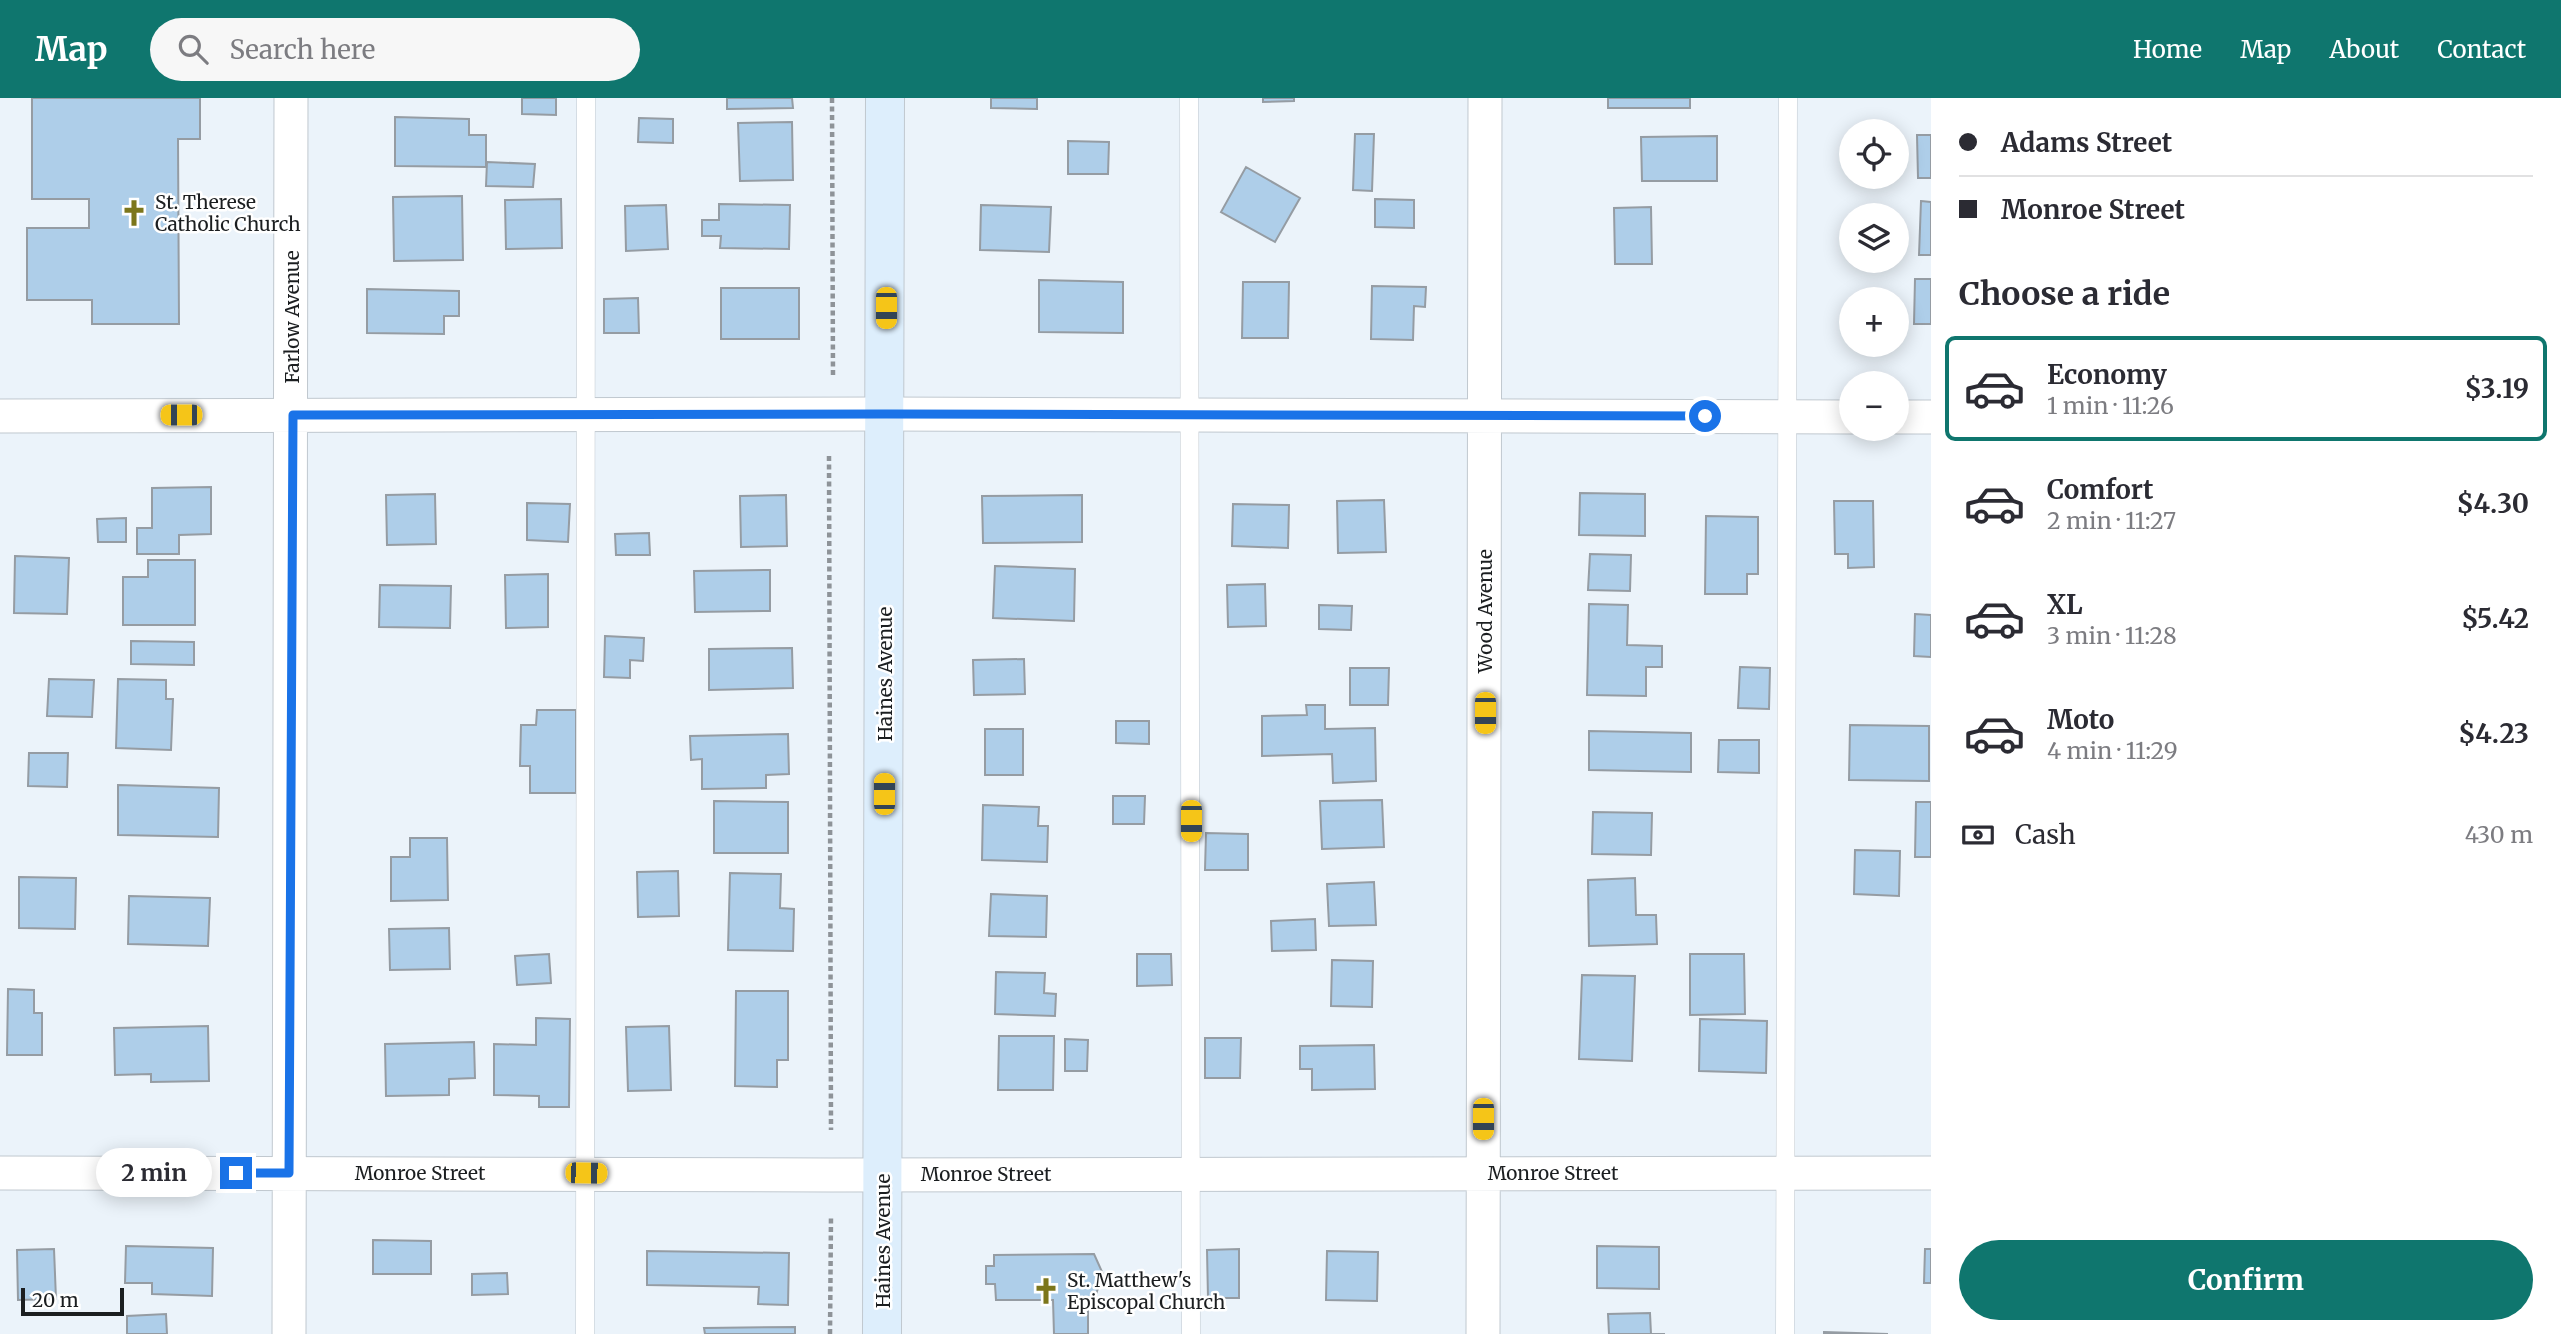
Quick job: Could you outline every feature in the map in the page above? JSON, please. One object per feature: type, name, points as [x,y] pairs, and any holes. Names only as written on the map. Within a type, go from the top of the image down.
[{"type":"main road","name":"Haines Avenue","points":[[882,1334],[885,98]]},
{"type":"street","name":"Farlow Avenue","points":[[289,1334],[292,98]]},
{"type":"street","name":"Wood Avenue","points":[[1483,1334],[1485,98]]},
{"type":"street","points":[[0,416],[1839,416]]},
{"type":"street","points":[[1909,417],[1931,417]]},
{"type":"street","name":"Monroe Street","points":[[0,1173],[1931,1173]]},
{"type":"lane","points":[[585,1334],[586,98]]},
{"type":"lane","points":[[1189,98],[1191,1334]]},
{"type":"lane","points":[[1785,1334],[1788,98]]},
{"type":"path","points":[[832,98],[833,378]]},
{"type":"path","points":[[829,456],[831,1130]]},
{"type":"path","points":[[830,1334],[831,1216]]},
{"type":"building","name":"St. Therese Catholic Church","points":[[32,98],[200,98],[200,139],[178,139],[179,324],[92,324],[92,300],[27,300],[27,228],[89,228],[89,199],[32,199]]},
{"type":"building","points":[[522,98],[556,98],[556,115],[522,114]]},
{"type":"building","points":[[727,98],[792,98],[793,108],[727,109]]},
{"type":"building","points":[[991,98],[1037,98],[1037,109],[991,108]]},
{"type":"building","points":[[1263,98],[1294,98],[1294,101],[1263,102]]},
{"type":"building","points":[[1608,98],[1690,98],[1690,108],[1608,108]]},
{"type":"building","points":[[395,117],[469,119],[469,135],[486,135],[486,167],[395,166]]},
{"type":"building","points":[[639,118],[673,119],[673,143],[638,142]]},
{"type":"building","points":[[792,122],[793,180],[740,181],[738,123]]},
{"type":"building","points":[[1355,134],[1374,134],[1372,191],[1353,190]]},
{"type":"building","points":[[1917,135],[1931,135],[1931,178],[1918,178]]},
{"type":"building","points":[[1717,136],[1717,181],[1642,181],[1641,137]]},
{"type":"building","points":[[1068,141],[1109,142],[1108,174],[1068,174]]},
{"type":"building","points":[[487,162],[535,164],[533,187],[486,186]]},
{"type":"building","points":[[1246,167],[1300,198],[1275,242],[1221,212]]},
{"type":"building","points":[[462,196],[463,260],[394,261],[393,197]]},
{"type":"building","points":[[561,199],[562,248],[506,249],[505,200]]},
{"type":"building","points":[[1375,199],[1414,200],[1414,228],[1375,227]]},
{"type":"building","points":[[1921,201],[1931,202],[1931,255],[1919,255]]},
{"type":"building","points":[[719,204],[790,205],[789,249],[720,248],[721,236],[702,236],[702,220],[719,220]]},
{"type":"building","points":[[666,205],[668,249],[626,251],[625,206]]},
{"type":"building","points":[[981,205],[1051,207],[1049,252],[980,250]]},
{"type":"building","points":[[1651,207],[1652,264],[1615,264],[1614,208]]},
{"type":"building","points":[[1915,279],[1931,279],[1931,324],[1914,324]]},
{"type":"building","points":[[1039,280],[1123,282],[1123,333],[1039,332]]},
{"type":"building","points":[[1243,282],[1289,282],[1288,338],[1242,338]]},
{"type":"building","points":[[1372,286],[1426,287],[1425,307],[1414,306],[1413,340],[1371,339]]},
{"type":"building","points":[[721,288],[799,288],[799,339],[721,339]]},
{"type":"building","points":[[367,289],[459,291],[459,316],[444,316],[444,334],[367,333]]},
{"type":"building","points":[[638,298],[639,333],[604,333],[604,299]]},
{"type":"building","points":[[211,487],[211,534],[179,535],[179,554],[137,554],[137,528],[152,528],[152,488]]},
{"type":"building","points":[[1580,493],[1645,494],[1645,536],[1579,535]]},
{"type":"building","points":[[435,494],[436,544],[387,545],[386,495]]},
{"type":"building","points":[[786,495],[787,546],[741,547],[740,496]]},
{"type":"building","points":[[1082,495],[1082,542],[983,543],[982,496]]},
{"type":"building","points":[[1384,500],[1386,552],[1338,553],[1337,501]]},
{"type":"building","points":[[1834,501],[1873,501],[1874,567],[1848,568],[1848,554],[1835,554]]},
{"type":"building","points":[[527,503],[570,504],[568,542],[527,540]]},
{"type":"building","points":[[1233,504],[1289,505],[1288,548],[1232,546]]},
{"type":"building","points":[[1706,516],[1758,517],[1758,574],[1747,574],[1747,594],[1705,594]]},
{"type":"building","points":[[126,518],[126,542],[98,542],[97,519]]},
{"type":"building","points":[[649,533],[650,555],[616,555],[615,534]]},
{"type":"building","points":[[1590,554],[1631,555],[1630,591],[1588,590]]},
{"type":"building","points":[[15,556],[69,558],[67,614],[14,613]]},
{"type":"building","points":[[148,560],[195,560],[195,625],[123,625],[123,577],[148,577]]},
{"type":"building","points":[[995,566],[1075,569],[1074,621],[993,618]]},
{"type":"building","points":[[770,570],[770,611],[695,612],[694,571]]},
{"type":"building","points":[[548,574],[548,627],[506,628],[505,575]]},
{"type":"building","points":[[1265,584],[1266,626],[1228,627],[1227,585]]},
{"type":"building","points":[[380,585],[451,586],[450,628],[379,627]]},
{"type":"building","points":[[1589,604],[1628,605],[1627,645],[1662,646],[1662,667],[1646,667],[1646,696],[1587,695]]},
{"type":"building","points":[[1319,605],[1352,606],[1351,630],[1319,629]]},
{"type":"building","points":[[1915,614],[1931,615],[1931,657],[1914,656]]},
{"type":"building","points":[[605,636],[644,638],[643,661],[630,660],[630,678],[604,677]]},
{"type":"building","points":[[131,641],[194,642],[194,665],[131,664]]},
{"type":"building","points":[[792,648],[793,688],[709,690],[709,649]]},
{"type":"building","points":[[1024,659],[1025,694],[974,695],[973,660]]},
{"type":"building","points":[[1740,667],[1770,668],[1769,709],[1738,708]]},
{"type":"building","points":[[1350,668],[1389,668],[1388,705],[1350,705]]},
{"type":"building","points":[[49,679],[94,680],[92,717],[47,716]]},
{"type":"building","points":[[118,679],[166,680],[166,699],[173,699],[171,750],[116,748]]},
{"type":"building","points":[[1306,705],[1325,705],[1325,729],[1375,728],[1376,781],[1333,783],[1332,754],[1262,756],[1262,716],[1307,715]]},
{"type":"building","points":[[537,710],[576,710],[576,793],[530,793],[530,766],[520,766],[521,725],[536,725]]},
{"type":"building","points":[[1116,721],[1149,721],[1149,744],[1116,743]]},
{"type":"building","points":[[1850,725],[1929,726],[1929,781],[1849,780]]},
{"type":"building","points":[[985,729],[1023,729],[1023,775],[985,775]]},
{"type":"building","points":[[1589,731],[1691,733],[1691,772],[1589,770]]},
{"type":"building","points":[[788,734],[789,774],[766,775],[766,788],[702,789],[702,759],[691,760],[690,736]]},
{"type":"building","points":[[1719,740],[1759,740],[1759,773],[1718,772]]},
{"type":"building","points":[[29,753],[68,753],[67,787],[28,786]]},
{"type":"building","points":[[118,785],[219,788],[218,837],[118,835]]},
{"type":"building","points":[[1113,796],[1145,796],[1144,824],[1113,824]]},
{"type":"building","points":[[1382,800],[1384,847],[1322,849],[1320,801]]},
{"type":"building","points":[[714,801],[788,802],[788,853],[714,853]]},
{"type":"building","points":[[1916,802],[1931,802],[1931,857],[1915,857]]},
{"type":"building","points":[[983,805],[1039,807],[1038,826],[1048,826],[1047,862],[982,860]]},
{"type":"building","points":[[1593,812],[1652,813],[1651,855],[1592,854]]},
{"type":"building","points":[[1206,833],[1248,834],[1248,870],[1205,870]]},
{"type":"building","points":[[410,838],[447,838],[448,900],[391,901],[391,857],[410,857]]},
{"type":"building","points":[[1855,850],[1900,851],[1899,896],[1854,894]]},
{"type":"building","points":[[678,871],[679,916],[638,917],[637,872]]},
{"type":"building","points":[[730,873],[781,874],[780,908],[794,909],[793,951],[728,950]]},
{"type":"building","points":[[19,877],[76,878],[75,929],[19,928]]},
{"type":"building","points":[[1635,878],[1636,915],[1656,915],[1657,944],[1589,946],[1588,880]]},
{"type":"building","points":[[1374,882],[1376,925],[1329,926],[1327,884]]},
{"type":"building","points":[[991,894],[1047,896],[1046,937],[989,936]]},
{"type":"building","points":[[129,896],[210,898],[208,946],[128,944]]},
{"type":"building","points":[[1315,919],[1316,950],[1272,951],[1271,921]]},
{"type":"building","points":[[449,928],[450,969],[390,970],[389,929]]},
{"type":"building","points":[[549,954],[551,983],[517,985],[515,956]]},
{"type":"building","points":[[1137,954],[1171,954],[1172,985],[1137,986]]},
{"type":"building","points":[[1690,954],[1744,954],[1745,1014],[1690,1015]]},
{"type":"building","points":[[1332,960],[1373,961],[1372,1007],[1331,1006]]},
{"type":"building","points":[[996,972],[1045,973],[1044,993],[1056,994],[1055,1016],[995,1014]]},
{"type":"building","points":[[1582,975],[1635,976],[1632,1061],[1579,1059]]},
{"type":"building","points":[[8,989],[34,990],[34,1013],[42,1013],[42,1055],[7,1055]]},
{"type":"building","points":[[736,991],[788,991],[788,1060],[777,1060],[777,1087],[735,1086]]},
{"type":"building","points":[[536,1018],[570,1019],[569,1107],[539,1107],[539,1096],[494,1095],[494,1044],[536,1045]]},
{"type":"building","points":[[1700,1019],[1767,1021],[1766,1073],[1699,1071]]},
{"type":"building","points":[[208,1026],[209,1081],[151,1082],[151,1074],[115,1075],[114,1028]]},
{"type":"building","points":[[669,1026],[671,1090],[628,1091],[626,1027]]},
{"type":"building","points":[[999,1036],[1054,1036],[1053,1090],[998,1090]]},
{"type":"building","points":[[1205,1038],[1241,1038],[1240,1078],[1205,1078]]},
{"type":"building","points":[[1065,1039],[1088,1040],[1087,1071],[1065,1071]]},
{"type":"building","points":[[474,1042],[475,1078],[449,1079],[449,1095],[386,1096],[385,1044]]},
{"type":"building","points":[[1374,1045],[1375,1089],[1312,1090],[1312,1069],[1300,1069],[1300,1046]]},
{"type":"building","points":[[373,1240],[431,1241],[431,1274],[373,1274]]},
{"type":"building","points":[[126,1246],[213,1248],[212,1296],[152,1294],[152,1283],[125,1283]]},
{"type":"building","points":[[1597,1246],[1659,1247],[1659,1289],[1597,1288]]},
{"type":"building","points":[[54,1249],[56,1299],[18,1300],[17,1250]]},
{"type":"building","points":[[1239,1249],[1239,1298],[1208,1298],[1207,1250]]},
{"type":"building","points":[[1925,1249],[1931,1249],[1931,1283],[1924,1283]]},
{"type":"building","points":[[647,1251],[789,1253],[788,1305],[758,1304],[759,1287],[647,1285]]},
{"type":"building","points":[[1327,1251],[1378,1252],[1377,1301],[1326,1300]]},
{"type":"building","name":"St. Matthew's Episcopal Church","points":[[1094,1254],[1103,1274],[1095,1297],[1088,1297],[1088,1334],[1054,1334],[1053,1300],[996,1300],[995,1284],[986,1284],[986,1266],[994,1266],[994,1255]]},
{"type":"building","points":[[507,1273],[508,1294],[472,1295],[472,1274]]},
{"type":"building","points":[[1650,1313],[1651,1334],[1609,1334],[1608,1314]]},
{"type":"building","points":[[166,1314],[167,1334],[127,1334],[127,1316]]},
{"type":"building","points":[[795,1327],[795,1334],[705,1334],[704,1328]]},
{"type":"building","points":[[1824,1332],[1888,1334],[1824,1334]]},
{"type":"place","name":"St. Therese Catholic Church","points":[[134,213]]},
{"type":"place","name":"St. Matthew's Episcopal Church","points":[[1046,1291]]},
{"type":"route","points":[[236,1173],[289,1173],[293,415],[1705,416]]}]
